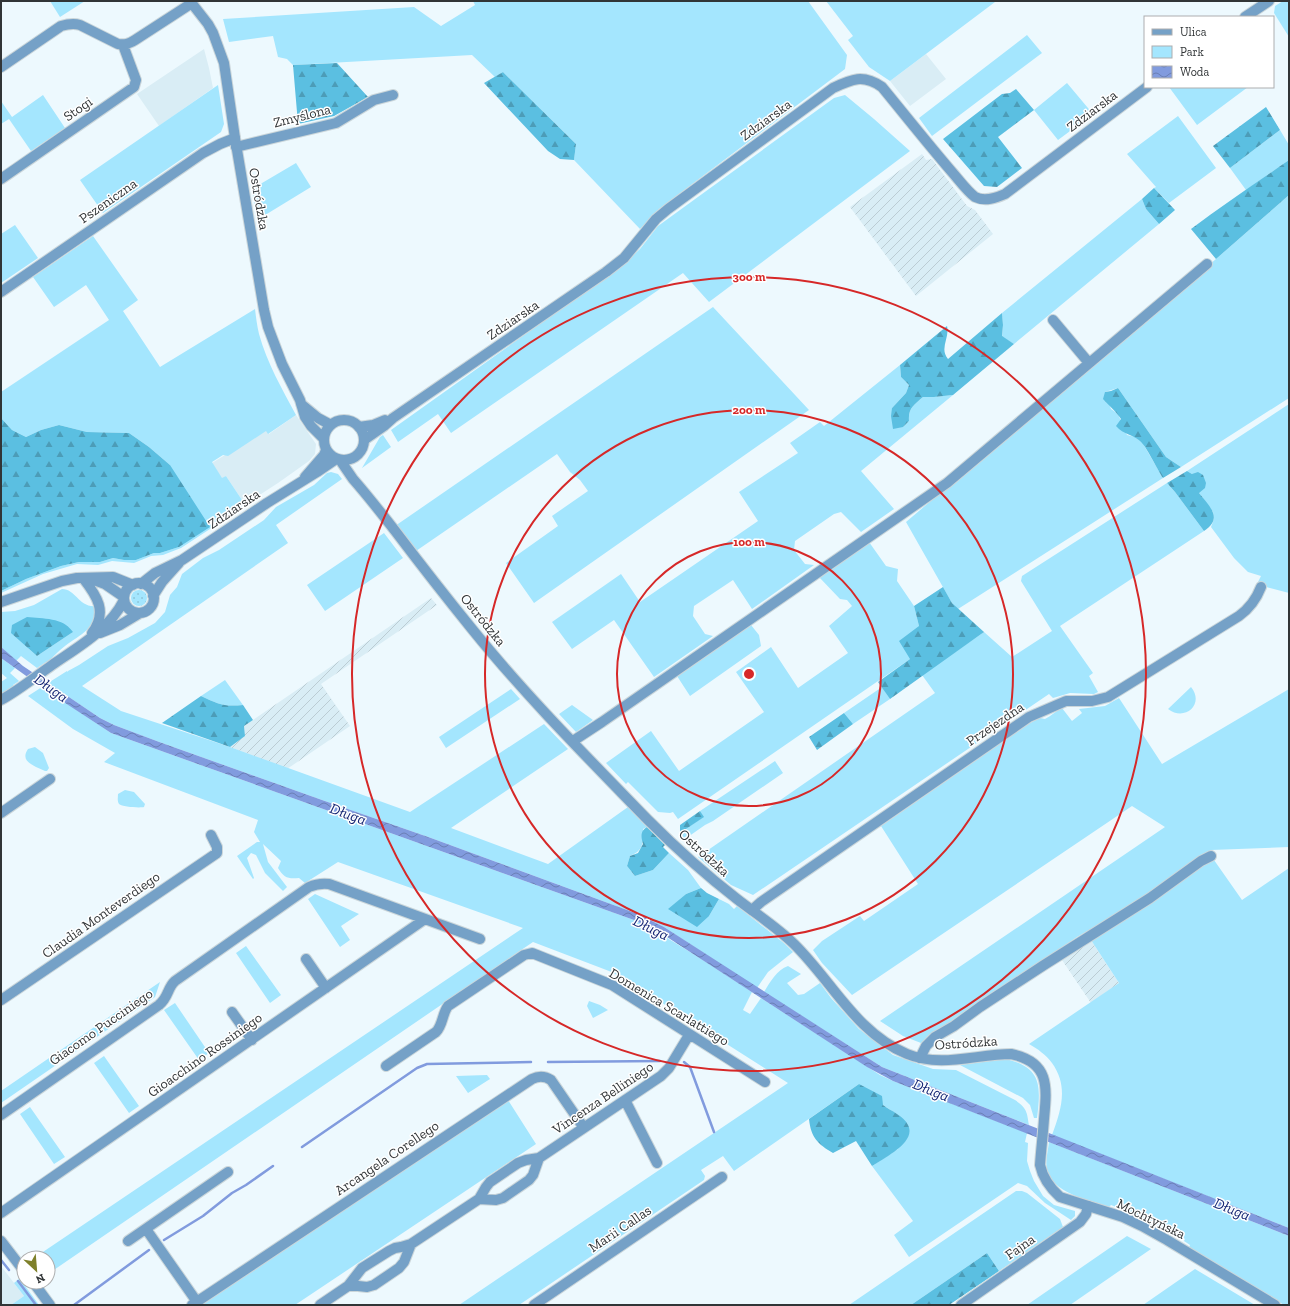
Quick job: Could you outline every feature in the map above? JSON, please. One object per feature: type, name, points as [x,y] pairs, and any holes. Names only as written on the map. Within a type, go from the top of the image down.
[{"type":"street","points":[[1246,16],[1269,1]]},
{"type":"street","points":[[1,67],[61,26],[74,23],[123,45],[135,40],[191,2]]},
{"type":"street","name":"Ostródzka","points":[[191,2],[213,33],[224,63],[235,142],[268,327],[282,364],[301,404],[305,417],[324,438]]},
{"type":"street","name":"Stogi","points":[[1,180],[134,87],[136,80],[123,45]]},
{"type":"street","name":"Zdziarska","points":[[364,440],[393,418],[606,272],[624,258],[656,219],[668,209],[833,88],[844,83],[861,78],[874,81],[882,86],[929,145],[968,190],[976,197],[983,199],[995,198],[1005,194],[1146,88]]},
{"type":"street","name":"Zmyślona","points":[[235,142],[336,123],[374,100],[394,94]]},
{"type":"street","name":"Pszeniczna","points":[[1,292],[203,153],[220,144],[235,142]]},
{"type":"street","points":[[573,741],[622,709],[946,483],[1207,264]]},
{"type":"street","points":[[1053,320],[1090,363]]},
{"type":"street","name":"Ostródzka","points":[[301,404],[318,418],[331,425]]},
{"type":"street","name":"Zdziarska","points":[[359,427],[373,425],[393,418]]},
{"type":"street","points":[[339,421],[348,421],[359,427],[364,440],[362,448],[354,457],[345,460],[338,459],[326,450],[324,438],[331,425],[339,421]]},
{"type":"street","name":"Zdziarska","points":[[301,481],[324,456],[326,450]]},
{"type":"street","name":"Ostródzka","points":[[354,457],[355,471],[361,488]]},
{"type":"street","name":"Ostródzka","points":[[338,459],[476,634],[517,682],[673,844],[716,882],[794,944],[808,958],[849,1010],[865,1026],[877,1036],[896,1048],[920,1058],[941,1060],[1011,1054],[1026,1058],[1037,1067],[1045,1080],[1046,1088],[1042,1146]]},
{"type":"street","name":"Zdziarska","points":[[137,584],[155,573],[182,560],[301,481],[338,459]]},
{"type":"street","name":"Zdziarska","points":[[153,596],[162,582],[182,560]]},
{"type":"street","points":[[117,578],[137,577],[155,573]]},
{"type":"street","points":[[1,602],[62,581],[86,578],[113,577],[149,588],[153,596],[152,606],[145,612],[140,613],[120,625],[90,638]]},
{"type":"street","points":[[86,578],[105,584],[124,598],[128,608],[131,611],[140,613]]},
{"type":"street","points":[[86,578],[97,597],[100,611],[96,628],[90,638]]},
{"type":"street","points":[[1,700],[25,685],[90,638],[113,617],[124,598],[126,589],[137,584]]},
{"type":"street","name":"Przejezdna","points":[[752,910],[761,902],[1029,717],[1066,701],[1092,701],[1108,697],[1239,616],[1252,604],[1261,587]]},
{"type":"street","points":[[1,813],[50,779]]},
{"type":"street","name":"Claudia Monteverdiego","points":[[1,1000],[216,853],[217,847],[211,835]]},
{"type":"street","points":[[920,1058],[926,1046],[935,1037],[954,1026],[1044,965],[1127,913],[1196,864],[1211,856]]},
{"type":"street","name":"Giacomo Pucciniego","points":[[1,1115],[159,1005],[166,998],[172,983],[308,887],[322,883],[329,884],[425,919]]},
{"type":"street","points":[[425,919],[480,939]]},
{"type":"street","name":"Gioacchino Rossiniego","points":[[1,1213],[425,919]]},
{"type":"street","name":"Domenica Scarlattiego","points":[[386,1066],[436,1032],[440,1028],[445,1010],[448,1006],[524,954],[532,953],[612,985],[765,1082]]},
{"type":"street","points":[[306,959],[326,988]]},
{"type":"street","points":[[232,1012],[252,1040]]},
{"type":"street","name":"Vincenza Belliniego","points":[[320,1305],[348,1286],[362,1268],[395,1248],[411,1244],[478,1199],[490,1182],[518,1163],[539,1158],[665,1072],[689,1034]]},
{"type":"street","name":"Arcangela Corellego","points":[[195,1304],[532,1079],[539,1077],[548,1078],[551,1080],[584,1128]]},
{"type":"street","points":[[625,1100],[657,1163]]},
{"type":"street","name":"Mochtyńska","points":[[1042,1146],[1040,1165],[1042,1175],[1060,1197],[1123,1217],[1142,1226],[1275,1305]]},
{"type":"street","points":[[478,1199],[496,1200],[503,1198],[529,1180],[533,1175],[539,1158]]},
{"type":"street","points":[[128,1241],[228,1172]]},
{"type":"street","name":"Marii Callas","points":[[534,1305],[722,1177]]},
{"type":"street","name":"Fajna","points":[[960,1305],[1080,1222],[1086,1214],[1088,1206]]},
{"type":"street","points":[[146,1229],[195,1304]]},
{"type":"street","points":[[1,1240],[16,1260]]},
{"type":"street","points":[[348,1286],[367,1287],[374,1285],[399,1268],[404,1262],[411,1244]]},
{"type":"street","points":[[39,1290],[50,1305]]},
{"type":"shaded area","points":[[204,49],[213,88],[159,126],[137,94]]},
{"type":"shaded area","points":[[926,54],[946,79],[910,106],[890,81]]},
{"type":"shaded area","points":[[922,154],[926,160],[932,159],[967,206],[975,210],[993,234],[916,296],[850,207]]},
{"type":"shaded area","points":[[296,415],[316,444],[315,454],[309,461],[278,483],[244,503],[226,476],[222,479],[212,463],[266,430],[269,434]]},
{"type":"shaded area","points":[[431,598],[437,605],[321,684],[350,726],[287,769],[230,747],[245,736],[244,726]]},
{"type":"shaded area","points":[[1091,940],[1119,983],[1091,1003],[1062,960]]},
{"type":"shaded area","points":[[1,1266],[16,1286],[16,1290],[19,1290],[24,1296],[11,1305],[1,1305]]},
{"type":"green space","points":[[50,1],[85,1],[60,17]]},
{"type":"green space","points":[[473,1],[808,1],[847,55],[845,69],[659,209],[640,229],[574,160],[576,144],[503,72],[495,77],[472,55],[293,65],[287,59],[278,57],[273,36],[229,42],[223,19],[414,7],[441,26],[475,5]]},
{"type":"green space","points":[[826,1],[995,2],[890,81],[869,67],[848,40],[853,36]]},
{"type":"green space","points":[[1283,1],[1289,1],[1289,37],[1274,13],[1275,6]]},
{"type":"green space","points":[[1027,35],[1042,53],[932,136],[919,118]]},
{"type":"green space","points":[[337,63],[368,97],[334,116],[298,124],[293,65]]},
{"type":"green space","points":[[503,72],[576,144],[574,160],[560,159],[548,151],[484,83]]},
{"type":"green space","points":[[1067,83],[1093,114],[1058,140],[1034,110]]},
{"type":"green space","points":[[218,85],[224,124],[221,132],[103,213],[80,180]]},
{"type":"green space","points":[[1170,88],[1247,88],[1197,125]]},
{"type":"green space","points":[[1016,89],[1034,110],[998,137],[1022,168],[997,187],[984,186],[943,139],[1002,94],[1010,93]]},
{"type":"green space","points":[[43,95],[65,128],[31,151],[9,119],[1,124],[1,101],[12,117]]},
{"type":"green space","points":[[845,95],[910,151],[709,302],[683,273],[451,433],[438,414],[398,442],[391,430],[621,266],[640,249],[658,226],[834,98]]},
{"type":"green space","points":[[1266,107],[1280,130],[1230,168],[1213,146]]},
{"type":"green space","points":[[1178,116],[1216,168],[1169,203],[1154,188],[1156,187],[1127,154]]},
{"type":"green space","points":[[1280,130],[1289,145],[1289,160],[1246,190],[1230,168]]},
{"type":"green space","points":[[1289,160],[1289,195],[1216,259],[1191,229]]},
{"type":"green space","points":[[296,163],[311,187],[257,220],[252,189]]},
{"type":"green space","points":[[1154,188],[1175,210],[1159,224],[1146,209],[1142,199]]},
{"type":"green space","points":[[1289,195],[1289,398],[1181,467],[1166,457],[1118,388],[1105,392],[1111,409],[1118,414],[1127,435],[1135,437],[1142,442],[1163,478],[958,609],[952,603],[906,522],[1216,259]]},
{"type":"green space","points":[[1142,199],[1146,209],[1159,224],[1014,344],[1002,337],[1002,313]]},
{"type":"green space","points":[[15,225],[38,258],[1,283],[1,234]]},
{"type":"green space","points":[[93,236],[138,300],[123,311],[160,367],[255,309],[262,345],[275,376],[296,415],[268,434],[266,431],[228,456],[223,455],[212,462],[222,478],[226,476],[244,503],[239,510],[181,548],[163,555],[151,556],[134,563],[112,561],[98,565],[77,564],[43,574],[1,593],[1,591],[26,579],[61,566],[79,562],[100,562],[113,558],[136,560],[154,553],[160,553],[179,547],[170,465],[149,447],[129,433],[87,432],[59,425],[41,430],[26,437],[12,430],[1,418],[1,392],[109,320],[86,285],[54,307],[33,277]]},
{"type":"green space","points":[[713,307],[809,410],[534,603],[506,563],[558,526],[552,516],[588,491],[580,480],[570,472],[557,454],[416,551],[395,526]]},
{"type":"green space","points":[[1002,313],[1002,336],[1014,344],[953,395],[923,397],[911,410],[909,421],[903,427],[893,429],[891,416],[892,408],[906,393],[909,385],[901,377],[900,365],[947,326],[948,330],[944,351],[948,359]]},
{"type":"green space","points":[[900,365],[901,377],[909,385],[906,393],[892,408],[903,427],[909,421],[912,407],[923,397],[953,395],[861,471],[894,509],[861,532],[841,512],[834,514],[795,541],[794,550],[805,564],[814,565],[752,609],[733,580],[694,606],[693,616],[705,634],[713,636],[654,677],[614,620],[572,649],[552,622],[621,574],[640,602],[758,521],[739,492],[798,453],[790,443],[820,422],[824,426]]},
{"type":"green space","points":[[1118,388],[1166,457],[1181,467],[1163,478],[1143,444],[1116,426],[1121,419],[1103,399],[1105,392]]},
{"type":"green space","points":[[1289,404],[1289,593],[1257,584],[1261,576],[1248,572],[1234,558],[1211,527],[1214,519],[1213,512],[1199,493],[1192,474],[1187,471]]},
{"type":"green space","points":[[1,418],[12,430],[26,437],[41,430],[59,425],[87,432],[129,433],[149,447],[170,465],[210,527],[179,547],[160,553],[154,553],[136,560],[113,558],[100,562],[79,562],[61,566],[26,579],[1,591]]},
{"type":"green space","points":[[383,435],[391,447],[362,468],[380,437]]},
{"type":"green space","points":[[1187,471],[1192,474],[1198,472],[1203,475],[1206,483],[1205,488],[1199,493],[1210,507],[1214,517],[1210,526],[1204,531],[1167,483]]},
{"type":"green space","points":[[331,472],[338,474],[342,479],[276,525],[288,543],[82,686],[121,711],[230,747],[410,812],[544,724],[568,749],[451,828],[548,864],[628,807],[647,827],[643,829],[642,846],[635,854],[630,856],[627,866],[635,876],[653,870],[669,853],[688,870],[701,888],[686,894],[669,909],[709,916],[719,899],[729,904],[734,909],[737,906],[793,952],[768,972],[757,988],[664,927],[638,914],[431,838],[114,725],[100,718],[48,683],[108,646],[128,638],[155,623],[165,612],[170,595],[177,587],[182,574],[203,558],[219,550],[264,520],[276,507],[314,485],[327,473]]},
{"type":"green space","points":[[1167,483],[1204,531],[1060,626],[1093,673],[1089,676],[1098,692],[1094,694],[1070,693],[1053,698],[1049,694],[753,895],[731,885],[698,857],[935,693],[922,675],[984,632],[1012,657],[1052,631],[1021,581],[1022,576]]},
{"type":"green space","points":[[384,533],[403,558],[325,611],[307,585]]},
{"type":"green space","points":[[869,542],[886,566],[898,569],[897,581],[914,606],[919,626],[910,659],[678,819],[673,812],[658,812],[628,782],[626,784],[606,763],[651,731],[679,771],[764,712],[736,672],[771,647],[798,688],[848,653],[829,626],[852,606],[847,600],[840,599],[819,577]]},
{"type":"green space","points":[[943,587],[952,603],[984,632],[890,699],[878,682],[910,659],[899,641],[919,626],[914,606]]},
{"type":"green space","points":[[62,589],[71,592],[85,604],[96,606],[95,614],[90,626],[82,634],[62,648],[47,663],[46,662],[37,668],[21,656],[16,661],[1,647],[1,612],[15,611],[34,605]],"holes":[[[73,632],[37,656],[28,648]]]},
{"type":"green space","points":[[136,590],[142,590],[147,595],[145,604],[142,606],[136,606],[131,601],[131,595]]},
{"type":"green space","points":[[27,617],[58,621],[69,627],[73,632],[37,656],[11,633],[12,625]]},
{"type":"green space","points":[[751,625],[759,635],[761,646],[690,696],[677,676]]},
{"type":"green space","points":[[1,658],[15,668],[10,673],[19,681],[1,695],[1,682],[7,678],[1,673]]},
{"type":"green space","points":[[225,680],[243,705],[231,706],[221,704],[201,696]]},
{"type":"green space","points":[[42,687],[111,733],[634,920],[680,945],[752,992],[743,1010],[750,1014],[761,998],[880,1075],[1027,1133],[1025,1142],[1028,1143],[1027,1161],[1034,1181],[1043,1196],[1054,1205],[1075,1211],[1075,1216],[1071,1220],[1045,1203],[1027,1186],[1018,1183],[909,1257],[894,1235],[913,1221],[872,1166],[898,1149],[901,1117],[883,1105],[859,1084],[734,1171],[723,1156],[701,1170],[705,1176],[704,1180],[519,1305],[459,1305],[788,1083],[623,978],[609,971],[533,942],[56,1269],[56,1250],[46,1250],[523,928],[338,862],[305,883],[299,878],[287,877],[282,874],[278,868],[281,861],[263,844],[268,862],[287,887],[283,891],[265,873],[256,855],[251,853],[247,858],[254,878],[253,879],[237,856],[257,842],[260,842],[254,832],[258,820],[104,762],[115,753],[73,729],[28,696]]},
{"type":"green space","points":[[882,687],[890,699],[853,724],[844,713]]},
{"type":"green space","points":[[1191,687],[1195,693],[1196,699],[1191,709],[1181,713],[1168,709]]},
{"type":"green space","points":[[511,689],[520,699],[446,748],[439,737]]},
{"type":"green space","points":[[1289,689],[1289,847],[1211,850],[1138,902],[1077,937],[921,1043],[903,1036],[880,1021],[1165,827],[1132,806],[852,995],[822,963],[813,950],[822,941],[860,916],[864,921],[918,884],[881,826],[1030,723],[1040,718],[1045,719],[1062,708],[1072,721],[1082,713],[1079,709],[1105,706],[1119,698],[1162,764]]},
{"type":"green space","points":[[201,696],[221,704],[231,706],[243,705],[253,720],[244,726],[245,736],[230,747],[162,723]]},
{"type":"green space","points":[[572,705],[593,720],[576,732],[559,714]]},
{"type":"green space","points":[[844,713],[853,724],[817,750],[809,737]]},
{"type":"green space","points":[[35,747],[43,753],[49,768],[47,771],[29,763],[25,757],[28,749]]},
{"type":"green space","points":[[775,761],[783,773],[685,839],[680,833],[703,817],[700,811]]},
{"type":"green space","points":[[125,790],[134,792],[145,804],[144,807],[127,807],[119,804],[118,794]]},
{"type":"green space","points":[[700,811],[704,817],[680,833],[680,825]]},
{"type":"green space","points":[[647,827],[665,845],[663,847],[669,853],[653,870],[635,876],[627,866],[630,856],[638,853],[643,844],[642,834],[643,830]]},
{"type":"green space","points":[[1214,860],[1242,900],[1289,868],[1289,1228],[1052,1135],[1062,1099],[1060,1081],[1050,1060],[1042,1052],[1029,1044],[1119,983],[1091,940],[1190,873]]},
{"type":"green space","points":[[701,888],[719,899],[709,916],[697,927],[668,909],[686,894]]},
{"type":"green space","points":[[315,894],[359,914],[341,926],[350,940],[340,947],[308,899]]},
{"type":"green space","points":[[246,946],[281,995],[270,1003],[236,953]]},
{"type":"green space","points":[[788,966],[801,974],[787,983],[798,995],[804,994],[820,983],[831,998],[859,1029],[893,1055],[933,1069],[956,1070],[1015,1100],[1022,1105],[1026,1111],[1029,1125],[882,1067],[764,992],[777,973]]},
{"type":"green space","points":[[160,982],[155,997],[1,1103],[1,1091]]},
{"type":"green space","points":[[589,1001],[608,1010],[593,1018],[587,1006]]},
{"type":"green space","points":[[175,1003],[209,1053],[199,1060],[164,1010]]},
{"type":"green space","points":[[104,1056],[139,1106],[129,1113],[94,1063]]},
{"type":"green space","points":[[1005,1059],[1026,1067],[1036,1080],[1039,1096],[1037,1118],[1034,1118],[1030,1105],[1023,1098],[960,1065]]},
{"type":"green space","points":[[487,1075],[490,1079],[468,1093],[456,1076]]},
{"type":"green space","points":[[859,1084],[882,1096],[883,1105],[904,1119],[910,1131],[904,1143],[898,1149],[872,1166],[856,1141],[833,1153],[823,1147],[816,1140],[810,1126],[809,1119]]},
{"type":"green space","points":[[508,1100],[536,1144],[295,1305],[201,1305]]},
{"type":"green space","points":[[30,1107],[65,1157],[54,1164],[20,1114]]},
{"type":"green space","points":[[1049,1142],[1289,1236],[1289,1305],[1284,1305],[1189,1248],[1190,1245],[1177,1233],[1175,1236],[1119,1208],[1111,1205],[1108,1208],[1072,1194],[1055,1184],[1046,1167]]},
{"type":"green space","points":[[1016,1191],[1027,1193],[1060,1219],[1063,1227],[999,1271],[987,1253],[911,1305],[849,1305]]},
{"type":"green space","points":[[1127,1236],[1151,1249],[1070,1305],[1027,1305]]},
{"type":"green space","points":[[987,1253],[999,1271],[949,1305],[911,1305]]},
{"type":"green space","points":[[1195,1269],[1255,1305],[1143,1305]]},
{"type":"green space","points":[[19,1290],[28,1290],[39,1305],[11,1305],[24,1296]]},
{"type":"water","name":"Długa","points":[[1,647],[23,666],[100,718],[114,725],[431,838],[638,914],[664,927],[882,1067],[1289,1228],[1289,1236],[893,1081],[867,1067],[667,937],[634,920],[111,733],[53,695],[1,658]]},
{"type":"waterway","points":[[548,1062],[660,1061]]},
{"type":"waterway","points":[[302,1147],[417,1068],[427,1064],[531,1062]]},
{"type":"waterway","points":[[684,1062],[690,1067],[714,1132]]},
{"type":"waterway","points":[[164,1240],[203,1216],[232,1193],[273,1166]]},
{"type":"waterway","points":[[74,1305],[149,1250]]},
{"type":"waterway","points":[[1,1260],[9,1270]]},
{"type":"waterway","points":[[25,1290],[36,1305]]}]
